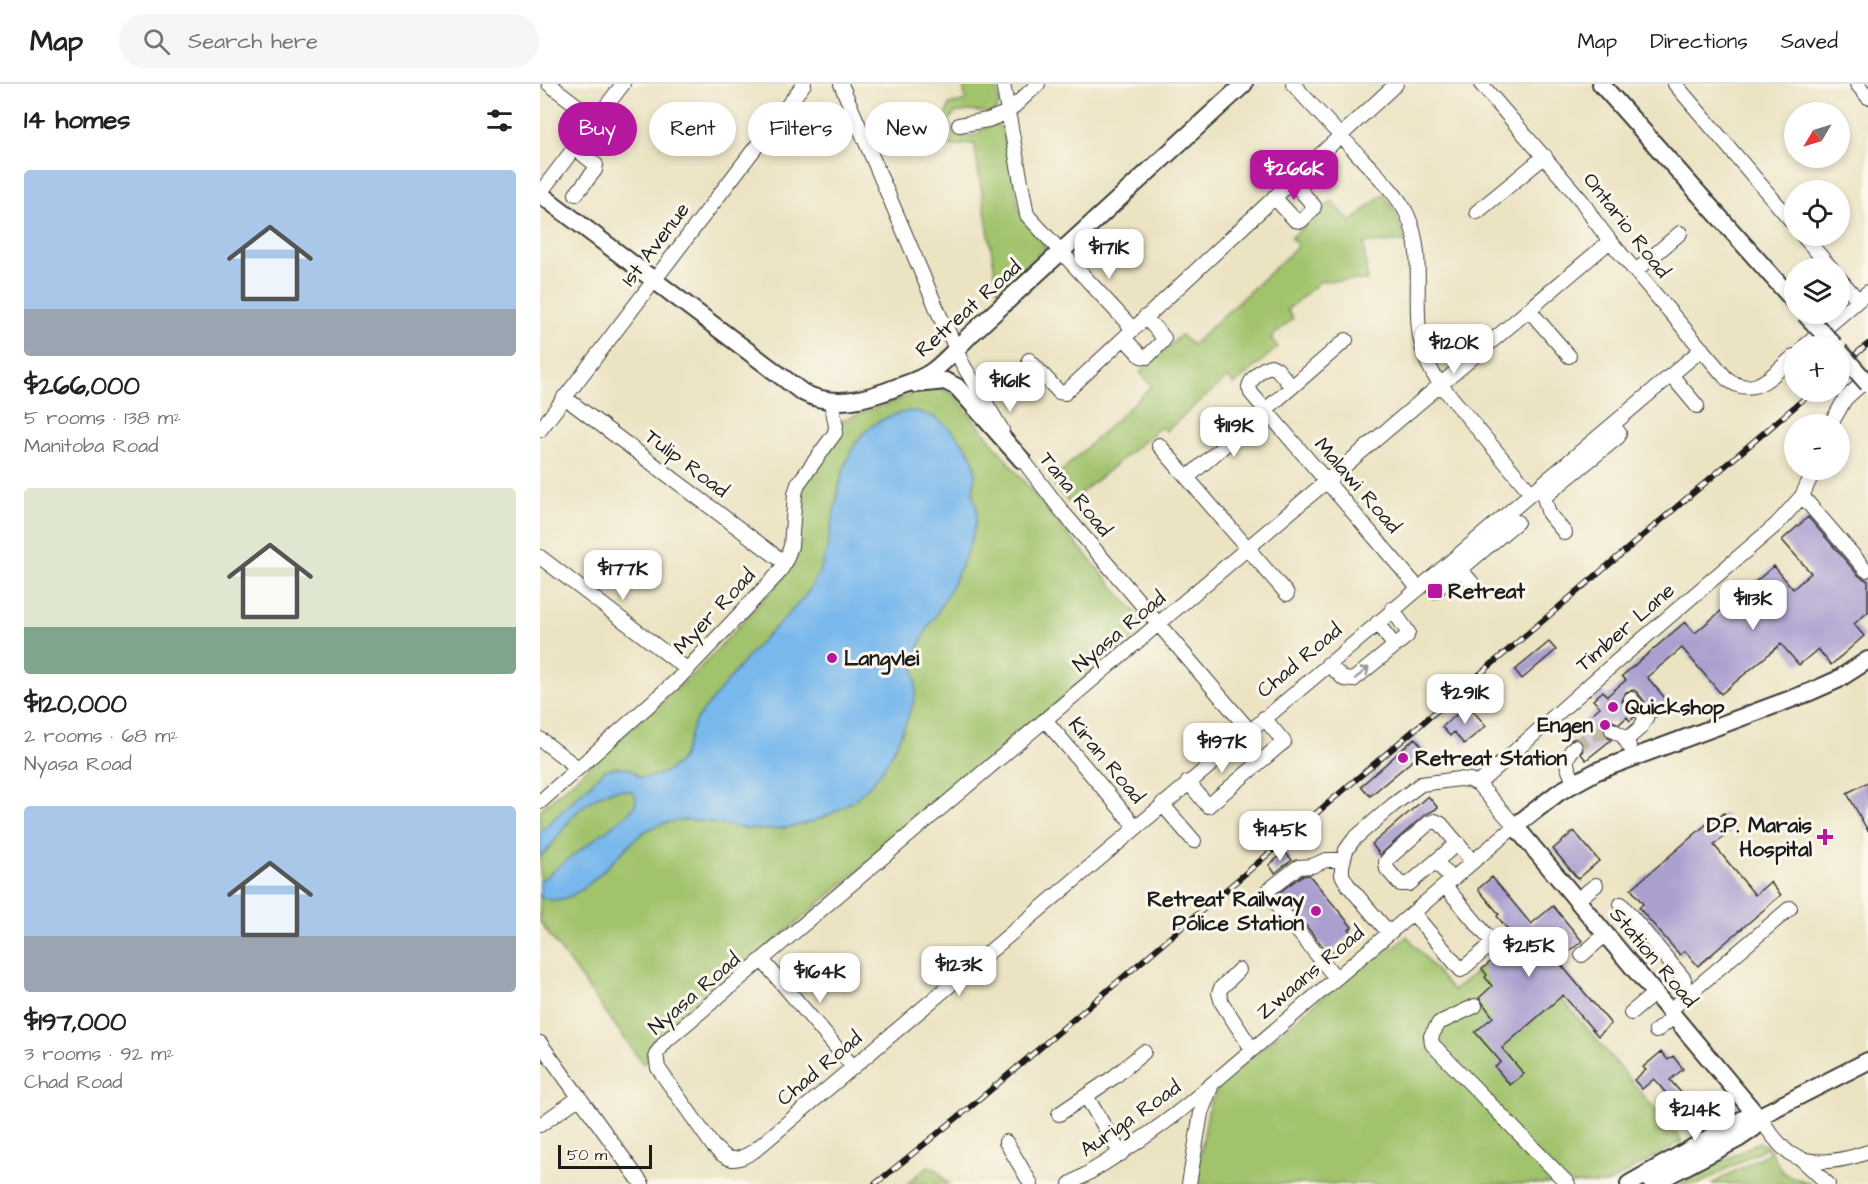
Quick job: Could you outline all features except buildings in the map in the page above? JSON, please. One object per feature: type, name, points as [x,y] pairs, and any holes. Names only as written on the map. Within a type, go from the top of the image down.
[{"type":"main road","name":"Retreat Road","points":[[540,193],[791,385],[810,396],[831,401],[858,400],[896,388],[932,372],[1244,84]]},
{"type":"main road","points":[[1601,84],[1784,290]]},
{"type":"main road","points":[[1814,324],[1825,336]]},
{"type":"main road","points":[[1850,364],[1868,384]]},
{"type":"main road","points":[[896,388],[932,381],[945,381],[953,384],[962,391],[1022,460]]},
{"type":"main road","points":[[1515,826],[1542,803],[1574,782],[1597,771],[1810,693],[1857,669],[1868,660]]},
{"type":"main road","name":"Station Road","points":[[1515,826],[1655,993],[1676,1008],[1758,1117]]},
{"type":"main road","points":[[1629,1184],[1745,1118],[1758,1117],[1868,1061]]},
{"type":"main road","points":[[1652,1184],[1738,1139],[1754,1128],[1758,1117]]},
{"type":"street","points":[[549,84],[572,102]]},
{"type":"street","points":[[610,102],[623,84]]},
{"type":"street","name":"1st Avenue","points":[[540,430],[804,84]]},
{"type":"street","name":"Tana Road","points":[[841,84],[935,307],[970,377],[1022,460],[1060,510],[1249,730]]},
{"type":"street","points":[[1003,84],[1026,212],[1128,333],[1141,356],[1147,357],[1164,338],[1145,317]]},
{"type":"street","points":[[959,125],[988,120],[1008,112],[1038,84]]},
{"type":"street","points":[[1293,84],[1389,188],[1407,214],[1415,242],[1420,346],[1427,366],[1532,493]]},
{"type":"street","points":[[1029,360],[1059,393],[1063,394],[1396,84]]},
{"type":"street","name":"Ontario Road","points":[[1481,84],[1545,156],[1582,201],[1610,241],[1726,378],[1733,384],[1752,387],[1763,382],[1784,364]]},
{"type":"street","points":[[1676,84],[1784,212]]},
{"type":"street","points":[[1857,84],[1868,97]]},
{"type":"street","points":[[540,193],[569,156]]},
{"type":"street","points":[[576,194],[595,170],[596,165],[585,156]]},
{"type":"street","points":[[1477,212],[1545,156]]},
{"type":"street","points":[[1274,197],[1295,220],[1301,221],[1314,206],[1292,181]]},
{"type":"street","points":[[1636,271],[1680,233]]},
{"type":"street","name":"Nyasa Road","points":[[730,1159],[713,1146],[662,1076],[656,1063],[656,1054],[666,1041],[1610,241]]},
{"type":"street","points":[[1812,246],[1822,258]]},
{"type":"street","points":[[1817,336],[1863,296],[1850,286]]},
{"type":"street","points":[[1529,310],[1569,356]]},
{"type":"street","points":[[1187,478],[1346,340]]},
{"type":"street","name":"Chad Road","points":[[730,1159],[742,1158],[754,1151],[1392,609],[1418,588],[1456,564],[1532,493],[1702,349]]},
{"type":"street","name":"Malawi Road","points":[[1292,387],[1274,367],[1264,369],[1251,381],[1249,387],[1251,393],[1418,588]]},
{"type":"street","points":[[1671,375],[1697,406]]},
{"type":"street","points":[[1836,414],[1850,393],[1868,378]]},
{"type":"street","name":"Tulip Road","points":[[564,397],[785,563]]},
{"type":"street","name":"Myer Road","points":[[540,802],[687,670],[777,575],[785,563],[791,546],[798,484],[835,433],[831,401]]},
{"type":"street","points":[[1566,533],[1549,514],[1544,497],[1618,436],[1619,433],[1612,424]]},
{"type":"street","points":[[1159,445],[1287,594]]},
{"type":"street","name":"Timber Lane","points":[[1478,784],[1777,524],[1802,496],[1809,480]]},
{"type":"street","points":[[1802,496],[1866,570]]},
{"type":"street","points":[[1435,591],[1456,564],[1517,522]]},
{"type":"street","points":[[540,557],[687,670]]},
{"type":"street","points":[[1456,564],[1472,582]]},
{"type":"street","points":[[1328,664],[1344,679],[1353,680],[1408,634],[1392,609]]},
{"type":"street","points":[[1377,623],[1395,645]]},
{"type":"street","points":[[1626,740],[1640,728],[1646,718],[1631,699]]},
{"type":"street","points":[[1188,782],[1208,806],[1284,742],[1264,718]]},
{"type":"street","name":"Kiran Road","points":[[1046,721],[1135,826]]},
{"type":"street","points":[[1612,730],[1626,740],[1633,758]]},
{"type":"street","points":[[540,739],[578,768]]},
{"type":"street","points":[[1574,782],[1566,763],[1568,754],[1575,747]]},
{"type":"street","points":[[1389,933],[1344,879],[1342,860],[1354,839],[1415,787],[1459,779],[1470,780],[1478,784],[1515,826]]},
{"type":"street","points":[[1162,804],[1194,842]]},
{"type":"street","points":[[1458,843],[1412,882],[1404,885],[1397,882],[1386,866],[1390,857],[1432,822],[1441,824],[1458,843],[1473,862]]},
{"type":"street","name":"Zwaans Road","points":[[1189,1184],[1203,1102],[1213,1083],[1515,826]]},
{"type":"street","points":[[1336,978],[1266,892],[1298,867],[1312,866],[1326,860],[1342,860]]},
{"type":"street","points":[[1413,913],[1461,970],[1493,943],[1449,883],[1436,861]]},
{"type":"street","points":[[1577,900],[1596,885]]},
{"type":"street","points":[[1621,904],[1684,979],[1676,1008]]},
{"type":"street","points":[[1656,1031],[1676,1008],[1790,908]]},
{"type":"street","points":[[1582,955],[1606,934]]},
{"type":"street","points":[[763,961],[853,1067]]},
{"type":"street","points":[[1239,970],[1226,982],[1219,993],[1222,1003],[1252,1049]]},
{"type":"street","points":[[1631,1013],[1655,993]]},
{"type":"street","points":[[1475,1006],[1439,1023],[1431,1036],[1432,1044],[1569,1184]]},
{"type":"street","points":[[540,1043],[642,1184]]},
{"type":"street","points":[[1059,1114],[1114,1077],[1144,1052]]},
{"type":"street","name":"Auriga Road","points":[[1070,1184],[1121,1154],[1167,1121],[1213,1083]]},
{"type":"street","points":[[1086,1096],[1121,1154]]},
{"type":"street","points":[[540,1125],[580,1097]]},
{"type":"street","points":[[1758,1117],[1790,1153],[1799,1157],[1818,1161],[1836,1160],[1868,1152]]},
{"type":"street","points":[[1006,1142],[1031,1184]]},
{"type":"street","points":[[1799,1157],[1828,1184]]},
{"type":"green space","points":[[963,84],[996,84],[999,103],[996,110],[988,113],[970,111],[955,113],[949,120],[949,105],[966,101]]},
{"type":"green space","points":[[949,120],[952,131],[960,137],[975,135],[989,125],[994,124],[1003,128],[1020,214],[1042,240],[1045,249],[998,291],[974,143],[950,147]]},
{"type":"green space","points":[[1383,194],[1395,211],[1406,242],[1364,243],[1367,280],[1321,281],[1287,310],[1293,318],[1271,338],[1278,347],[1234,385],[1228,377],[1166,431],[1161,427],[1069,503],[1051,481],[1152,386],[1140,372],[1181,335],[1192,345],[1298,246],[1291,238],[1332,201],[1351,222]]},
{"type":"green space","points":[[942,389],[954,395],[1052,516],[1137,614],[1140,623],[1135,632],[1137,635],[651,1046],[647,1061],[643,1064],[540,922],[540,810],[699,669],[786,575],[797,551],[804,485],[842,420],[917,393]]},
{"type":"green space","points":[[1407,936],[1453,991],[1513,941],[1682,1141],[1607,1184],[1195,1184],[1209,1106],[1221,1083],[1387,943],[1393,949]]},
{"type":"green space","points":[[1759,1142],[1768,1147],[1783,1173],[1811,1184],[1712,1184],[1770,1152],[1765,1148],[1699,1184],[1680,1184]]},
{"type":"green space","points":[[928,1166],[936,1169],[949,1184],[907,1184]]},
{"type":"water","name":"Langvlei","points":[[915,411],[932,416],[945,425],[970,453],[975,471],[973,494],[977,509],[976,522],[969,547],[957,574],[922,639],[914,666],[916,692],[914,700],[893,751],[878,776],[858,796],[831,814],[792,827],[761,830],[688,820],[675,821],[649,829],[584,888],[555,900],[540,897],[540,881],[630,812],[636,799],[634,793],[614,790],[595,798],[577,812],[540,857],[540,832],[605,770],[626,768],[639,777],[647,778],[676,765],[681,759],[696,720],[757,646],[810,589],[822,565],[840,482],[849,456],[863,434],[884,419]]},
{"type":"tunnel","points":[[1575,747],[1592,735],[1612,730]]},
{"type":"railway","points":[[1850,359],[1868,344]]},
{"type":"railway","points":[[875,1184],[974,1104],[1800,402]]},
{"type":"place","name":"Retreat","points":[[1435,591]]},
{"type":"place","name":"Langvlei","points":[[832,658]]},
{"type":"place","name":"Quickshop","points":[[1613,707]]},
{"type":"place","name":"Engen","points":[[1605,725]]},
{"type":"place","name":"Retreat Station","points":[[1403,758]]},
{"type":"place","name":"D.P. Marais Hospital","points":[[1825,837]]},
{"type":"place","name":"Retreat Railway Police Station","points":[[1316,911]]}]
